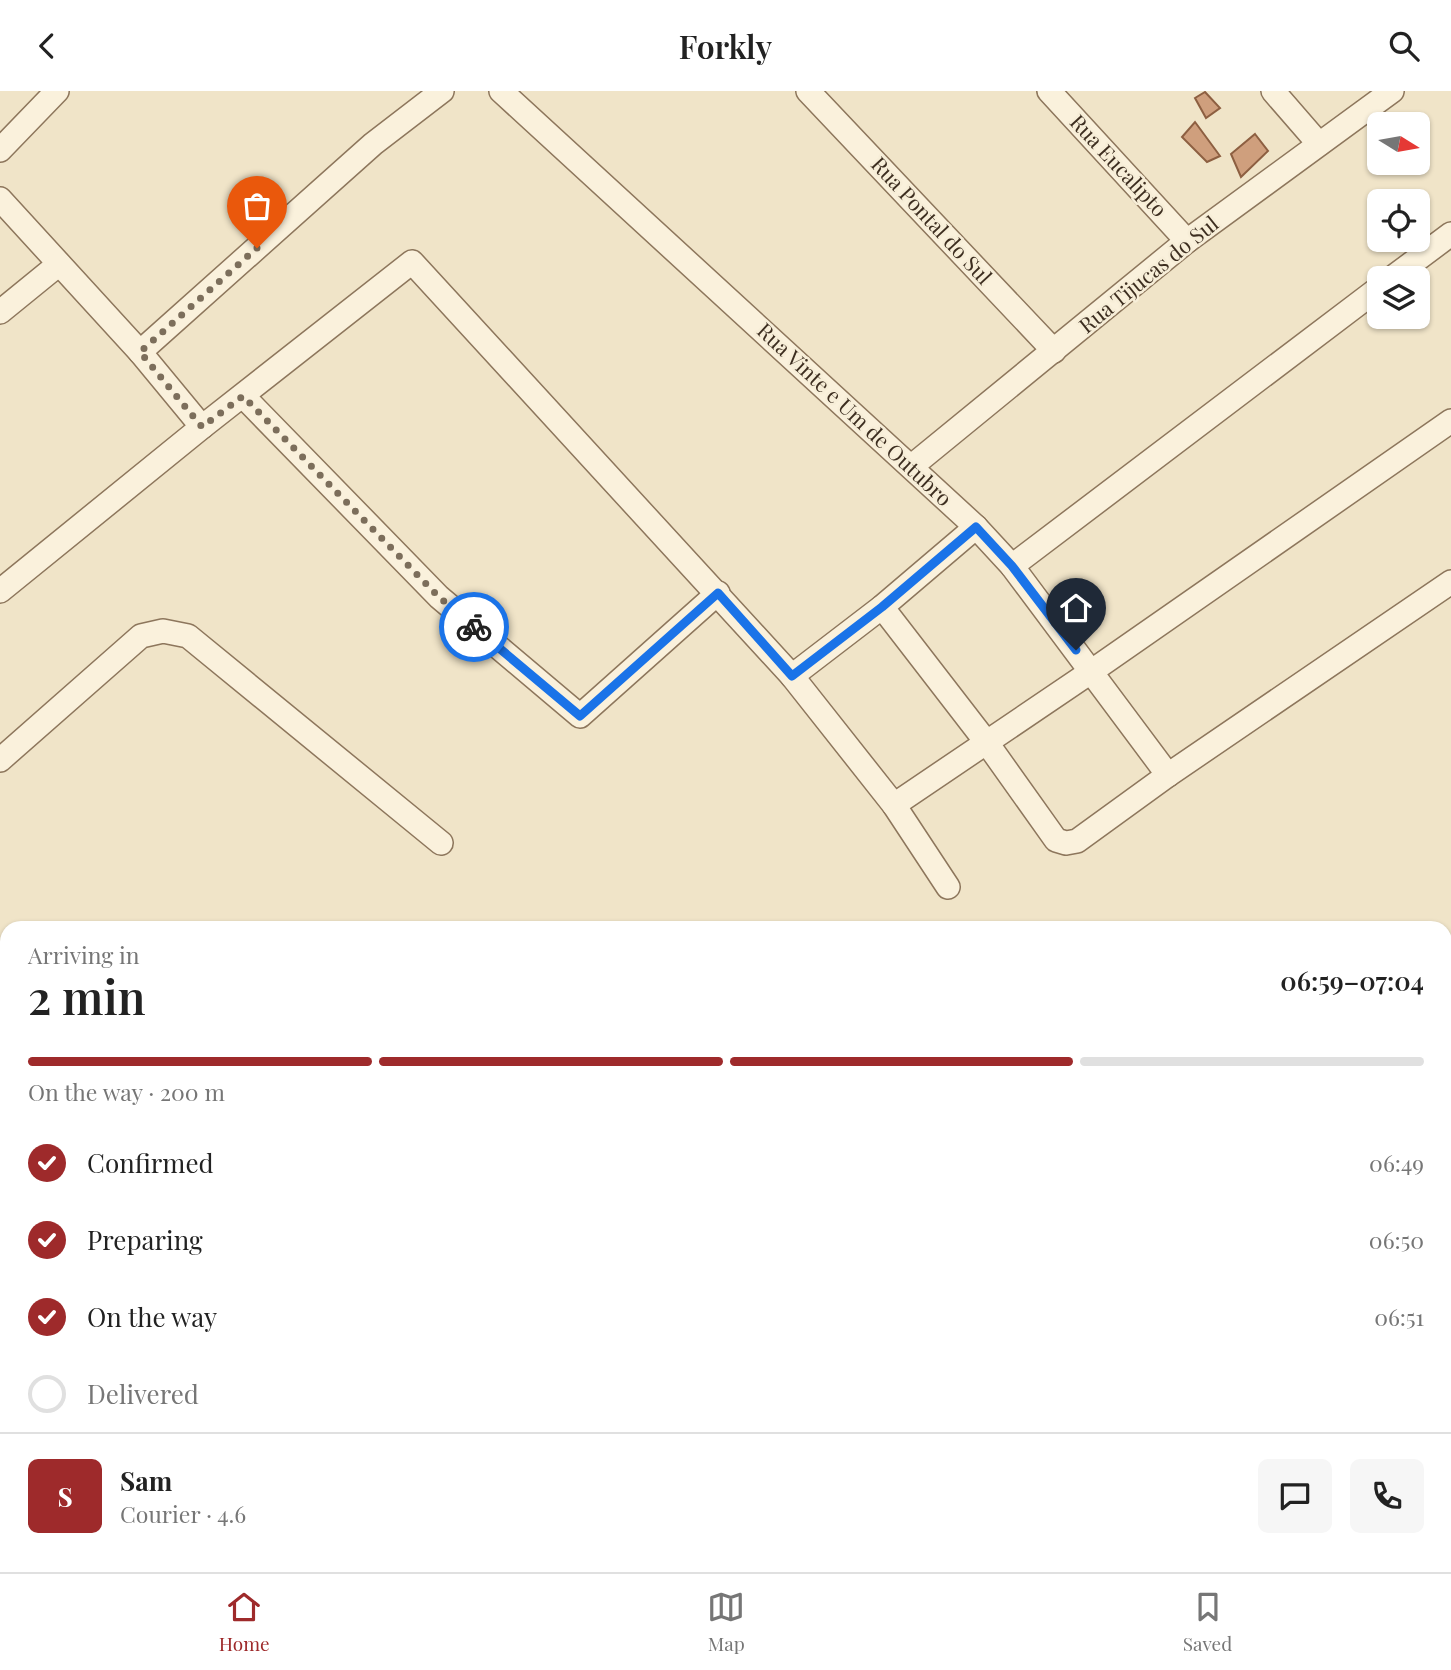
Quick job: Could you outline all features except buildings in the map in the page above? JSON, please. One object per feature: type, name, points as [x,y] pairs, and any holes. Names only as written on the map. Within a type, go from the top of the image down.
[{"type":"street","points":[[0,150],[57,91]]},
{"type":"street","points":[[140,352],[373,144],[442,91]]},
{"type":"street","name":"Rua Vinte e Um de Outubro","points":[[500,91],[976,527],[1012,566],[1168,775]]},
{"type":"street","name":"Rua Pontal do Sul","points":[[808,91],[1054,351]]},
{"type":"street","name":"Rua Eucalipto","points":[[1049,91],[1187,241]]},
{"type":"street","points":[[1272,91],[1320,144]]},
{"type":"street","name":"Rua Tijucas do Sul","points":[[912,466],[1187,241],[1392,91]]},
{"type":"street","points":[[0,199],[140,352],[202,427]]},
{"type":"street","points":[[1408,266],[1451,233]]},
{"type":"street","points":[[0,591],[202,427],[412,262],[792,676],[894,805],[948,887]]},
{"type":"street","points":[[0,312],[59,264]]},
{"type":"street","points":[[1012,566],[1367,297]]},
{"type":"street","points":[[243,396],[439,597],[580,716],[718,593]]},
{"type":"street","points":[[894,805],[1451,421]]},
{"type":"street","points":[[792,676],[882,607],[976,527]]},
{"type":"street","points":[[882,607],[987,743],[1056,840],[1066,843],[1077,841],[1168,775],[1451,582]]},
{"type":"street","points":[[0,760],[141,636],[163,631],[176,633],[188,636],[441,843]]},
{"type":"way so far","points":[[257,248],[140,352],[202,427],[243,396],[439,597],[474,627]]},
{"type":"route","points":[[474,627],[580,716],[718,593],[792,676],[882,607],[976,527],[1012,566],[1076,650]]}]
